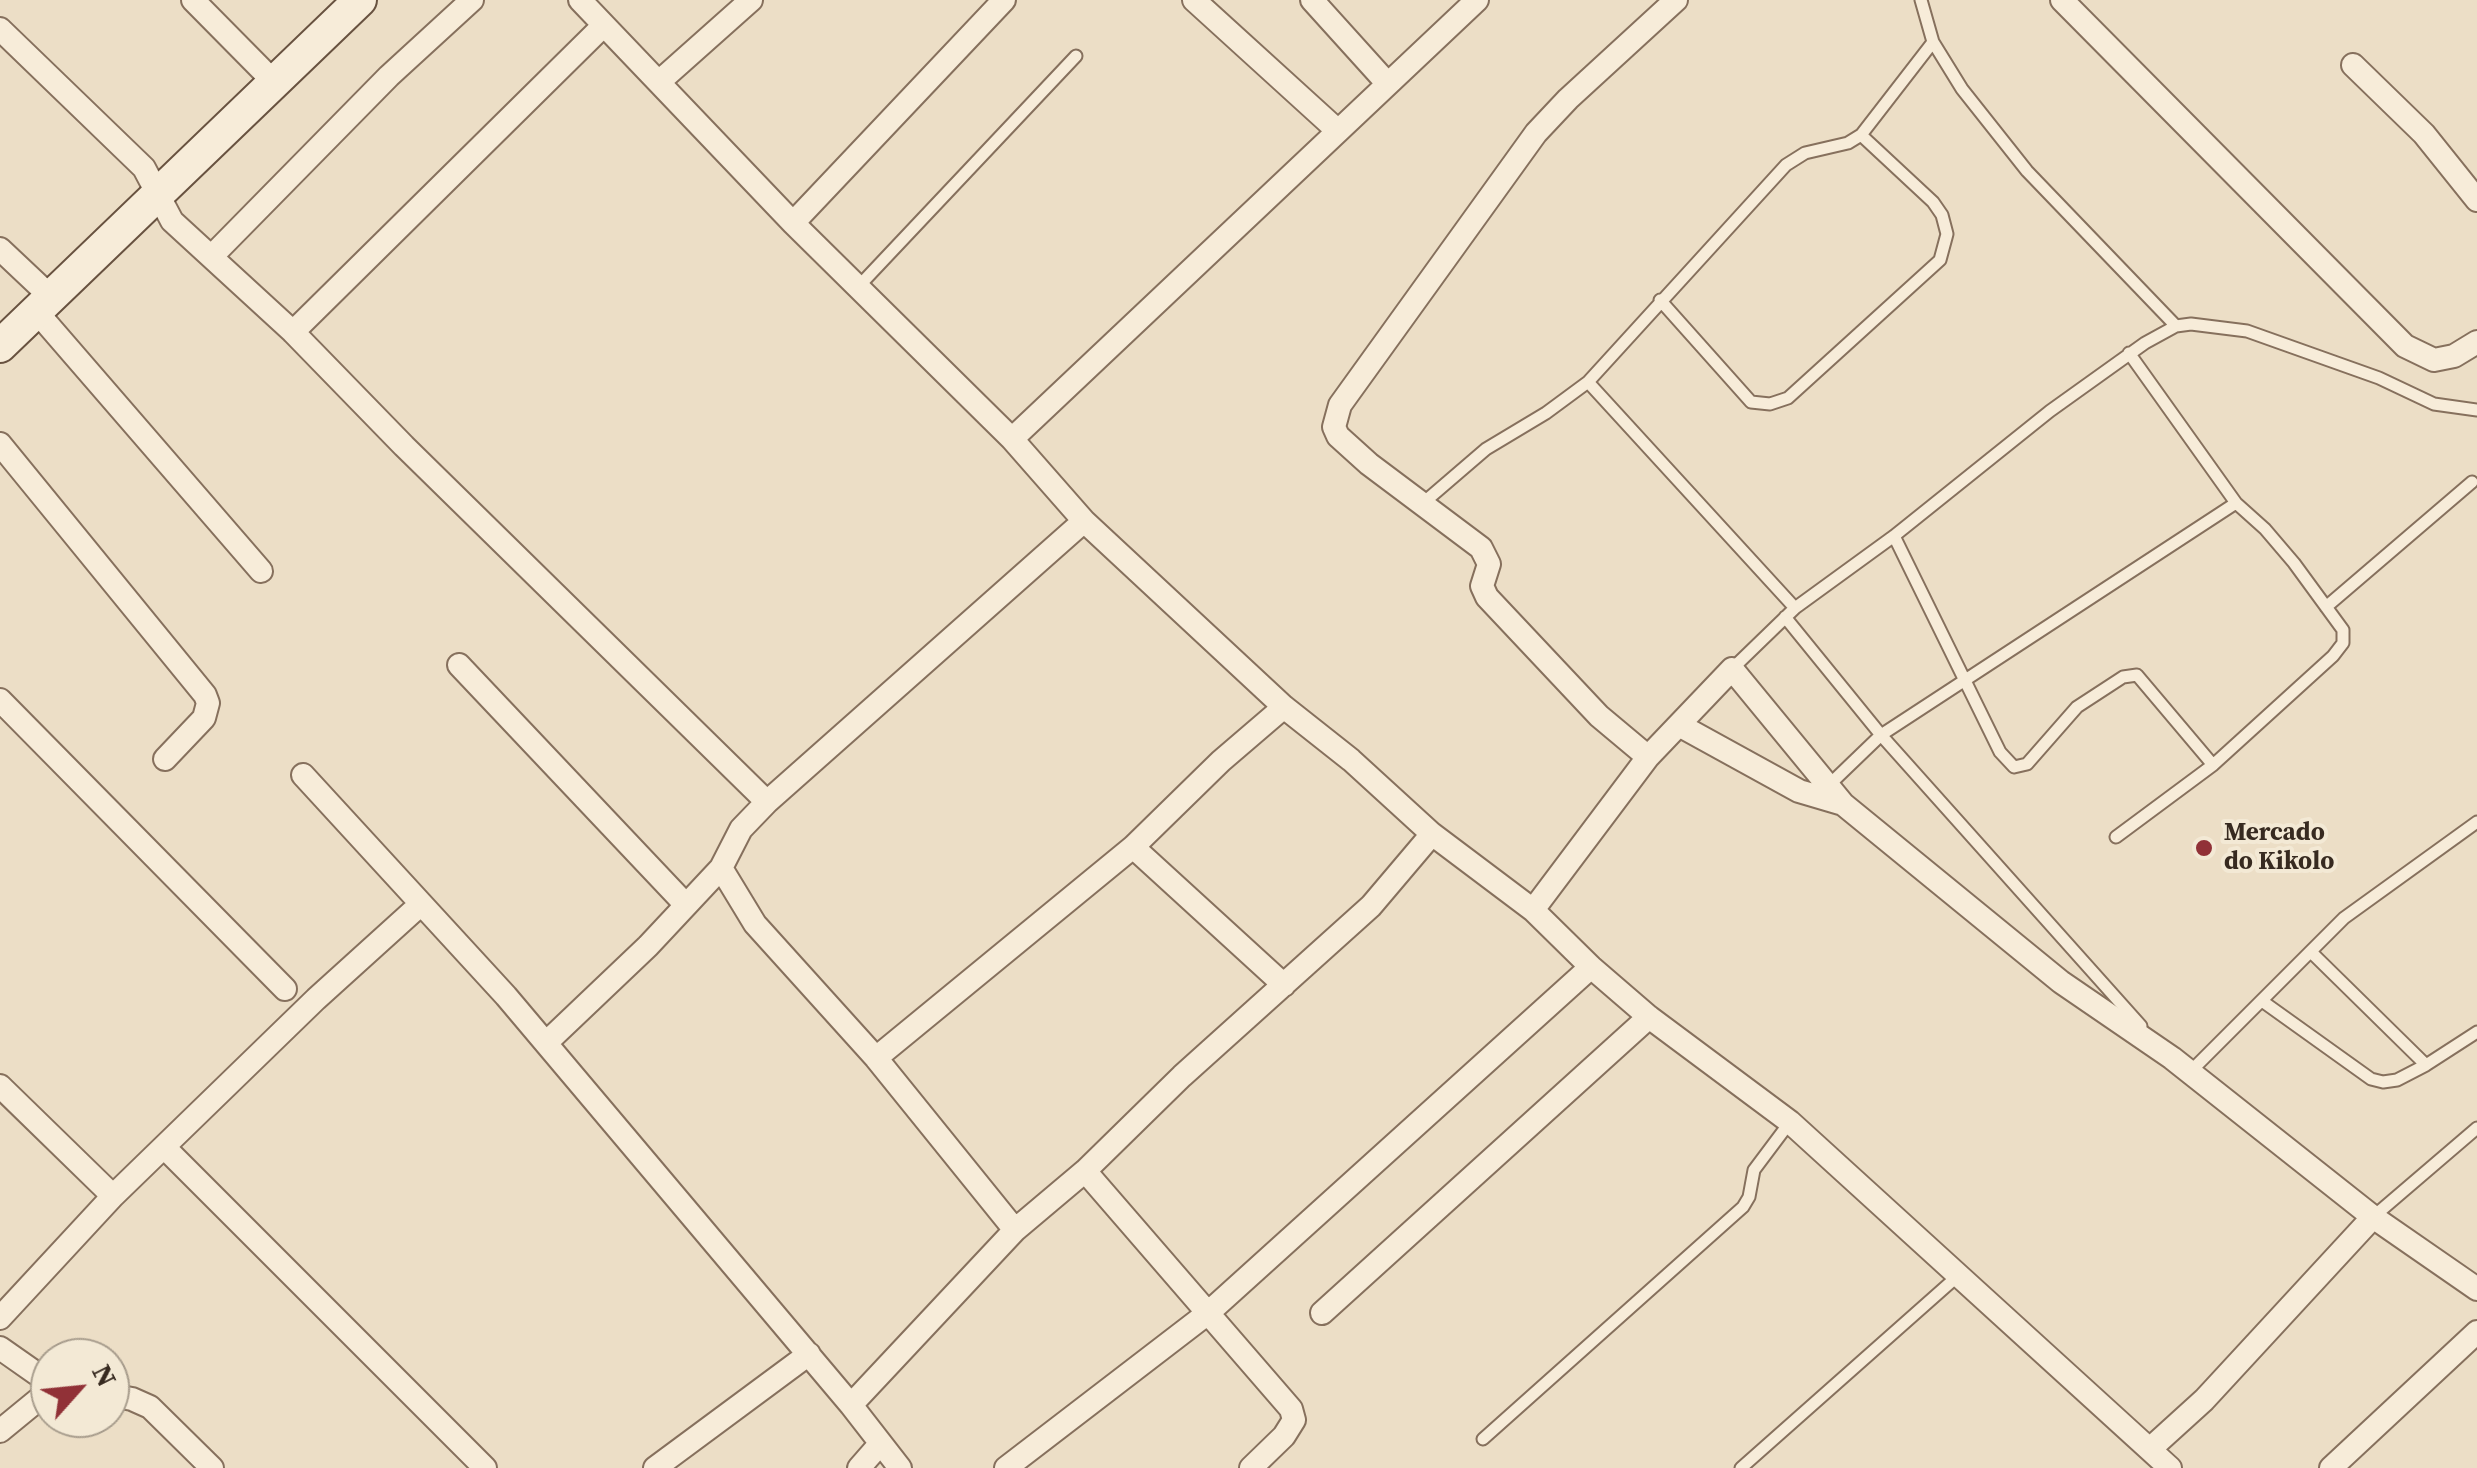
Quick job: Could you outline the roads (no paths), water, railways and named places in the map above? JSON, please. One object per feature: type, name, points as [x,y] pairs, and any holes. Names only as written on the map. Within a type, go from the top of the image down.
[{"type":"street","points":[[193,0],[275,82]]},
{"type":"street","points":[[0,346],[360,0]]},
{"type":"street","points":[[212,256],[389,76],[472,0]]},
{"type":"street","points":[[580,0],[793,223],[1012,439],[1084,521],[1284,707],[1432,834],[1534,910],[1591,967],[1650,1017],[1790,1122],[2170,1468]]},
{"type":"street","points":[[660,82],[752,0]]},
{"type":"street","points":[[1194,0],[1338,131]]},
{"type":"street","points":[[1312,0],[1387,84]]},
{"type":"street","points":[[1012,439],[1477,0]]},
{"type":"street","points":[[1648,757],[1599,716],[1488,598],[1482,586],[1488,564],[1482,548],[1338,436],[1334,427],[1340,404],[1536,133],[1676,0]]},
{"type":"street","points":[[2062,0],[2405,346],[2434,360],[2454,356],[2477,342]]},
{"type":"street","points":[[793,223],[991,4]]},
{"type":"street","points":[[293,332],[604,26]]},
{"type":"street","points":[[0,29],[144,168],[170,218],[293,332],[767,802]]},
{"type":"street","points":[[2353,65],[2424,134],[2477,200]]},
{"type":"street","points":[[0,249],[261,571]]},
{"type":"street","points":[[0,444],[206,695],[204,718],[165,759]]},
{"type":"street","points":[[546,1043],[686,906],[720,868],[742,829],[767,802],[1084,521]]},
{"type":"street","points":[[459,665],[686,906]]},
{"type":"street","points":[[1534,910],[1648,757],[1732,669],[1836,795],[2061,982],[2163,1052],[2373,1217],[2477,1290]]},
{"type":"street","points":[[0,700],[285,989]]},
{"type":"street","points":[[876,1058],[1133,847],[1284,707]]},
{"type":"street","points":[[1678,726],[1799,791],[1836,795]]},
{"type":"street","points":[[303,774],[546,1043],[900,1468]]},
{"type":"street","points":[[851,1405],[1016,1230],[1371,906],[1432,834]]},
{"type":"street","points":[[1133,847],[1284,985]]},
{"type":"street","points":[[720,868],[755,924],[876,1058],[1016,1230]]},
{"type":"street","points":[[0,1318],[113,1196],[316,999],[421,904]]},
{"type":"street","points":[[1006,1468],[1208,1313],[1591,967]]},
{"type":"street","points":[[1322,1314],[1650,1017]]},
{"type":"street","points":[[0,1086],[113,1196]]},
{"type":"street","points":[[164,1147],[485,1468]]},
{"type":"street","points":[[1084,1171],[1291,1409],[1294,1420],[1284,1436],[1250,1468]]},
{"type":"street","points":[[2150,1450],[2204,1400],[2373,1217]]},
{"type":"street","points":[[2331,1468],[2477,1332]]},
{"type":"street","points":[[0,1348],[30,1371]]},
{"type":"street","points":[[655,1468],[808,1354]]},
{"type":"street","points":[[130,1399],[150,1406],[212,1468]]},
{"type":"street","points":[[0,1431],[30,1405]]},
{"type":"street","points":[[859,1468],[880,1444]]},
{"type":"lane","points":[[1921,0],[1934,42],[1962,89],[2027,171],[2176,326]]},
{"type":"lane","points":[[1422,504],[1486,449],[1588,382],[1786,164],[1805,153],[1861,136],[1934,42]]},
{"type":"lane","points":[[859,286],[1076,56]]},
{"type":"lane","points":[[1660,300],[1751,402],[1770,404],[1788,398],[1940,260],[1947,234],[1942,215],[1933,202],[1861,136]]},
{"type":"lane","points":[[1732,669],[1790,613],[2050,412],[2161,332],[2176,326],[2191,324],[2247,331],[2379,378],[2434,404],[2477,410]]},
{"type":"lane","points":[[2116,837],[2213,765],[2333,656],[2342,643],[2343,630],[2265,529],[2236,503],[2130,354]]},
{"type":"lane","points":[[1588,382],[1790,613],[1881,735],[2163,1052]]},
{"type":"lane","points":[[2326,607],[2472,482]]},
{"type":"lane","points":[[1836,795],[1881,735],[2236,503]]},
{"type":"lane","points":[[1894,536],[2000,752],[2014,767],[2027,764],[2078,708],[2123,677],[2137,675],[2213,765]]},
{"type":"lane","points":[[2190,1072],[2344,918],[2477,822]]},
{"type":"lane","points":[[2311,952],[2426,1065]]},
{"type":"lane","points":[[2262,1001],[2370,1079],[2382,1082],[2397,1080],[2426,1065],[2477,1032]]},
{"type":"lane","points":[[1483,1438],[1743,1207],[1754,1170],[1790,1122]]},
{"type":"lane","points":[[2373,1217],[2477,1128]]},
{"type":"lane","points":[[1741,1468],[1960,1274]]},
{"type":"place","name":"Mercado do Kikolo","points":[[2204,848]]}]
